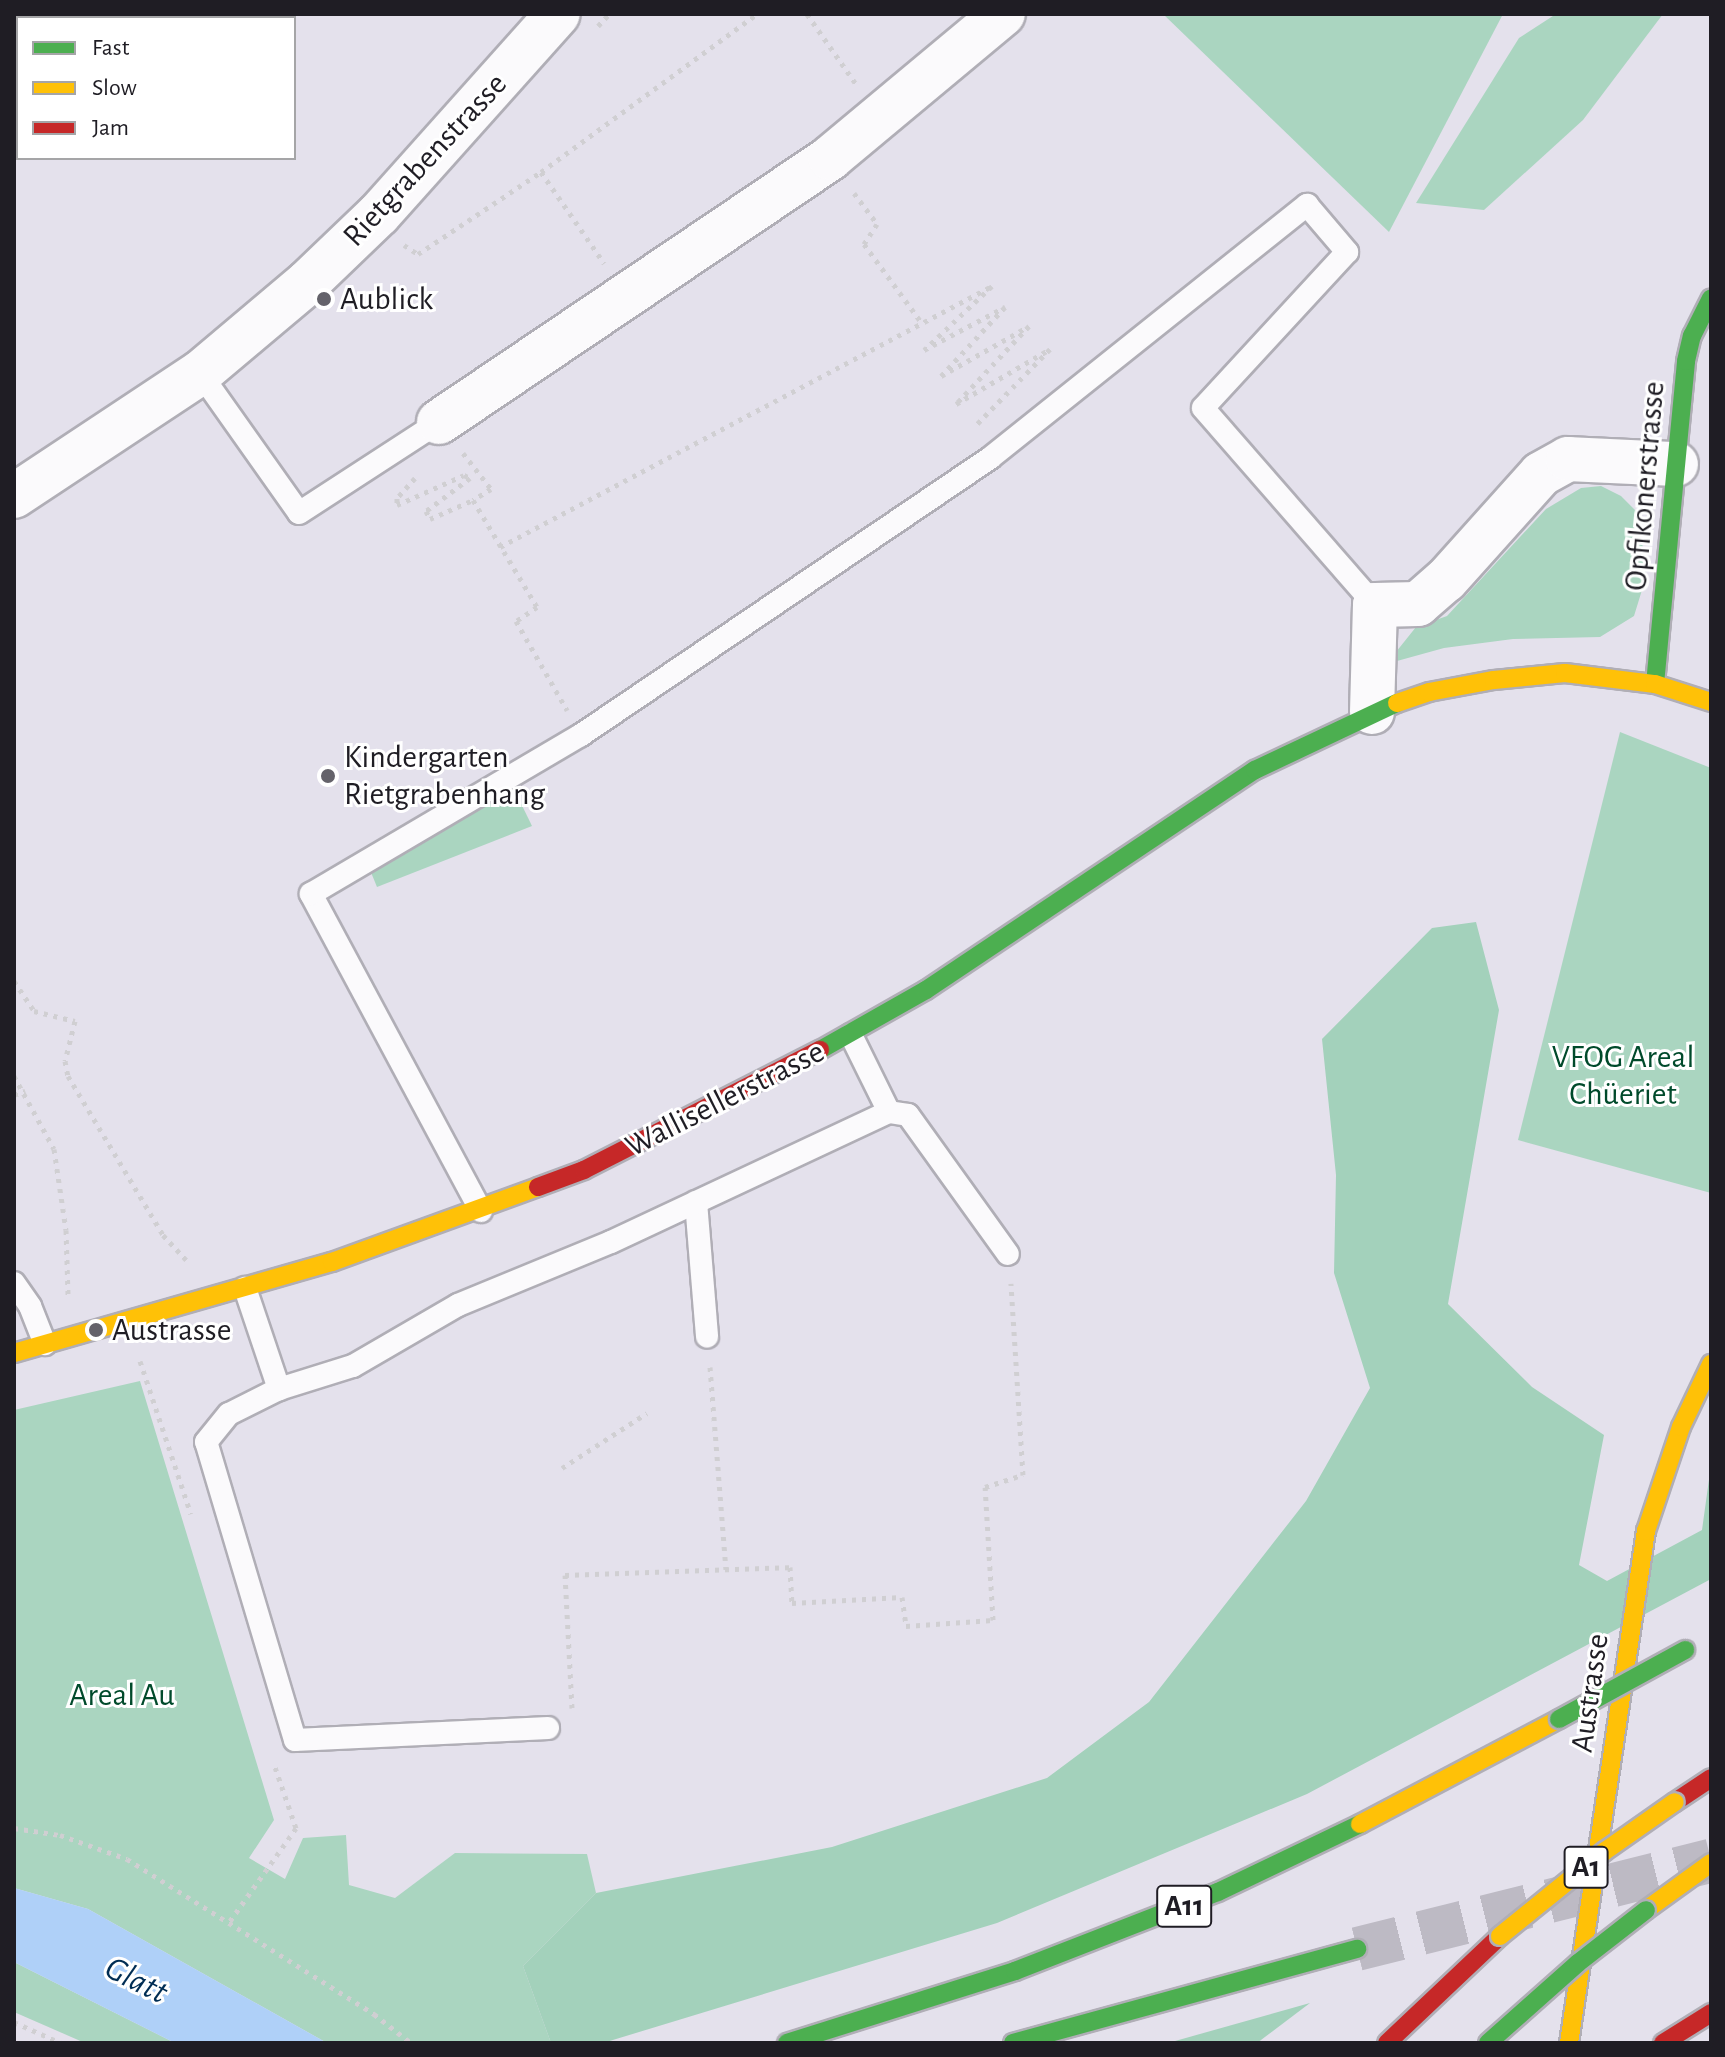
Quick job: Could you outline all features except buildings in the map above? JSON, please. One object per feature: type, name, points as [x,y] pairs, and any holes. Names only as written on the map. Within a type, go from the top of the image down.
[{"type":"main road","name":"Opfikonerstrasse","points":[[1655,684],[1686,361],[1692,336],[1711,298]]},
{"type":"main road","name":"Wallisellerstrasse","points":[[14,1353],[332,1262],[481,1211],[584,1170],[851,1035],[940,981],[1255,770],[1372,712],[1429,692],[1494,680],[1565,673],[1655,684],[1711,702]]},
{"type":"main road","name":"Austrasse","points":[[1569,2043],[1646,1531],[1676,1439],[1711,1364]]},
{"type":"main road","name":"A11","points":[[787,2043],[1015,1971],[1218,1892],[1413,1798],[1691,1646]]},
{"type":"main road","name":"A1","points":[[1387,2043],[1500,1936],[1605,1851],[1711,1778]]},
{"type":"main road","name":"A1","points":[[1488,2043],[1578,1963],[1711,1863]]},
{"type":"main road","points":[[1013,2043],[1357,1949]]},
{"type":"main road","points":[[1663,2043],[1711,2013]]},
{"type":"street","name":"Rietgrabenstrasse","points":[[21,480],[200,373],[308,282],[379,214],[558,14]]},
{"type":"street","points":[[439,422],[830,158],[1003,14]]},
{"type":"street","points":[[1372,712],[1375,605],[1418,604],[1446,580],[1541,474],[1568,459],[1676,464]]},
{"type":"lane","points":[[481,1211],[311,894],[581,735],[990,458],[1307,205],[1347,252],[1203,408],[1375,605]]},
{"type":"lane","points":[[200,373],[299,513],[439,422]]},
{"type":"lane","points":[[851,1035],[889,1112]]},
{"type":"lane","points":[[548,1728],[295,1740],[206,1442],[229,1414],[279,1389],[353,1366],[458,1305],[696,1202],[889,1112],[908,1115],[1008,1254]]},
{"type":"lane","points":[[696,1202],[707,1337]]},
{"type":"lane","points":[[14,1283],[30,1306],[45,1344]]},
{"type":"lane","points":[[245,1288],[279,1389]]},
{"type":"path","points":[[403,245],[418,254],[541,172],[757,14]]},
{"type":"path","points":[[807,14],[844,68]]},
{"type":"path","points":[[541,172],[596,252]]},
{"type":"path","points":[[848,183],[877,224],[864,244],[921,322]]},
{"type":"path","points":[[500,547],[992,286],[924,350],[1005,307],[941,376],[1029,326],[956,404],[1050,349],[971,431],[990,458]]},
{"type":"path","points":[[417,477],[397,498],[397,505],[464,475],[470,478],[426,511],[430,519],[491,489]]},
{"type":"path","points":[[473,500],[537,607],[516,621],[581,735]]},
{"type":"path","points":[[14,981],[34,1011],[75,1021],[65,1061],[68,1076],[163,1235],[187,1261]]},
{"type":"path","points":[[14,1076],[25,1091],[54,1149],[66,1230],[68,1296]]},
{"type":"path","points":[[14,1095],[25,1091]]},
{"type":"path","points":[[548,1728],[573,1727],[565,1575],[790,1567],[792,1603],[902,1597],[906,1626],[993,1620],[985,1487],[1023,1475],[1017,1340],[1008,1254]]},
{"type":"path","points":[[707,1337],[726,1569]]},
{"type":"path","points":[[562,1468],[647,1413]]},
{"type":"path","points":[[14,1828],[60,1835],[127,1859],[374,2014],[411,2043]]},
{"type":"path","points":[[230,1921],[296,1828]]},
{"type":"path","points":[[14,2022],[61,2043]]},
{"type":"green space","points":[[1163,14],[1503,14],[1389,232]]},
{"type":"green space","points":[[1556,14],[1663,14],[1583,120],[1484,210],[1416,203],[1519,38]]},
{"type":"green space","points":[[1601,486],[1621,496],[1639,514],[1646,577],[1634,616],[1600,637],[1513,639],[1444,648],[1397,661],[1392,657],[1416,627],[1447,616],[1546,509],[1581,488]]},
{"type":"green space","name":"VFOG Areal Chüeriet","points":[[1620,732],[1711,768],[1711,1193],[1518,1140]]},
{"type":"green space","points":[[514,789],[532,826],[377,887],[368,865]]},
{"type":"green space","points":[[1476,922],[1499,1010],[1448,1304],[1532,1387],[1604,1435],[1579,1565],[1607,1581],[1702,1530],[1711,1465],[1711,1579],[1307,1794],[997,1923],[603,2043],[551,2043],[523,1966],[596,1893],[832,1847],[1047,1778],[1149,1702],[1306,1501],[1370,1388],[1334,1273],[1336,1175],[1322,1039],[1432,928]]},
{"type":"green space","name":"Areal Au","points":[[140,1381],[274,1820],[249,1858],[285,1879],[303,1838],[346,1835],[349,1885],[395,1898],[455,1853],[587,1854],[596,1893],[523,1966],[551,2043],[327,2043],[88,1909],[14,1888],[14,1410]]},
{"type":"green space","points":[[14,1962],[175,2043],[85,2043],[14,2012]]},
{"type":"green space","points":[[1310,2003],[1257,2043],[1168,2043]]},
{"type":"water","name":"Glatt","points":[[14,1888],[88,1909],[327,2043],[175,2043],[14,1962]]},
{"type":"tunnel","points":[[1357,1949],[1711,1861]]},
{"type":"traffic: fast","points":[[1655,684],[1686,361],[1692,336],[1711,298]]},
{"type":"traffic: fast","points":[[820,1050],[926,990],[1255,770],[1397,703]]},
{"type":"traffic: fast","points":[[1559,1719],[1685,1650]]},
{"type":"traffic: fast","points":[[787,2043],[1015,1971],[1218,1892],[1360,1824]]},
{"type":"traffic: fast","points":[[1488,2043],[1578,1963],[1646,1910]]},
{"type":"traffic: fast","points":[[1013,2043],[1357,1949]]},
{"type":"traffic: slow","points":[[1397,703],[1429,692],[1494,680],[1565,673],[1655,684],[1711,702]]},
{"type":"traffic: slow","points":[[14,1353],[332,1262],[538,1187]]},
{"type":"traffic: slow","points":[[1569,2043],[1646,1531],[1681,1427],[1711,1364]]},
{"type":"traffic: slow","points":[[1360,1824],[1559,1719]]},
{"type":"traffic: slow","points":[[1500,1936],[1605,1851],[1675,1802]]},
{"type":"traffic: slow","points":[[1646,1910],[1711,1863]]},
{"type":"traffic: jam","points":[[538,1187],[584,1170],[820,1050]]},
{"type":"traffic: jam","points":[[1675,1802],[1711,1778]]},
{"type":"traffic: jam","points":[[1387,2043],[1500,1936]]},
{"type":"traffic: jam","points":[[1663,2043],[1711,2013]]},
{"type":"place","name":"Aublick","points":[[324,299]]},
{"type":"place","name":"Kindergarten Rietgrabenhang","points":[[328,776]]},
{"type":"place","name":"Austrasse","points":[[96,1330]]}]
